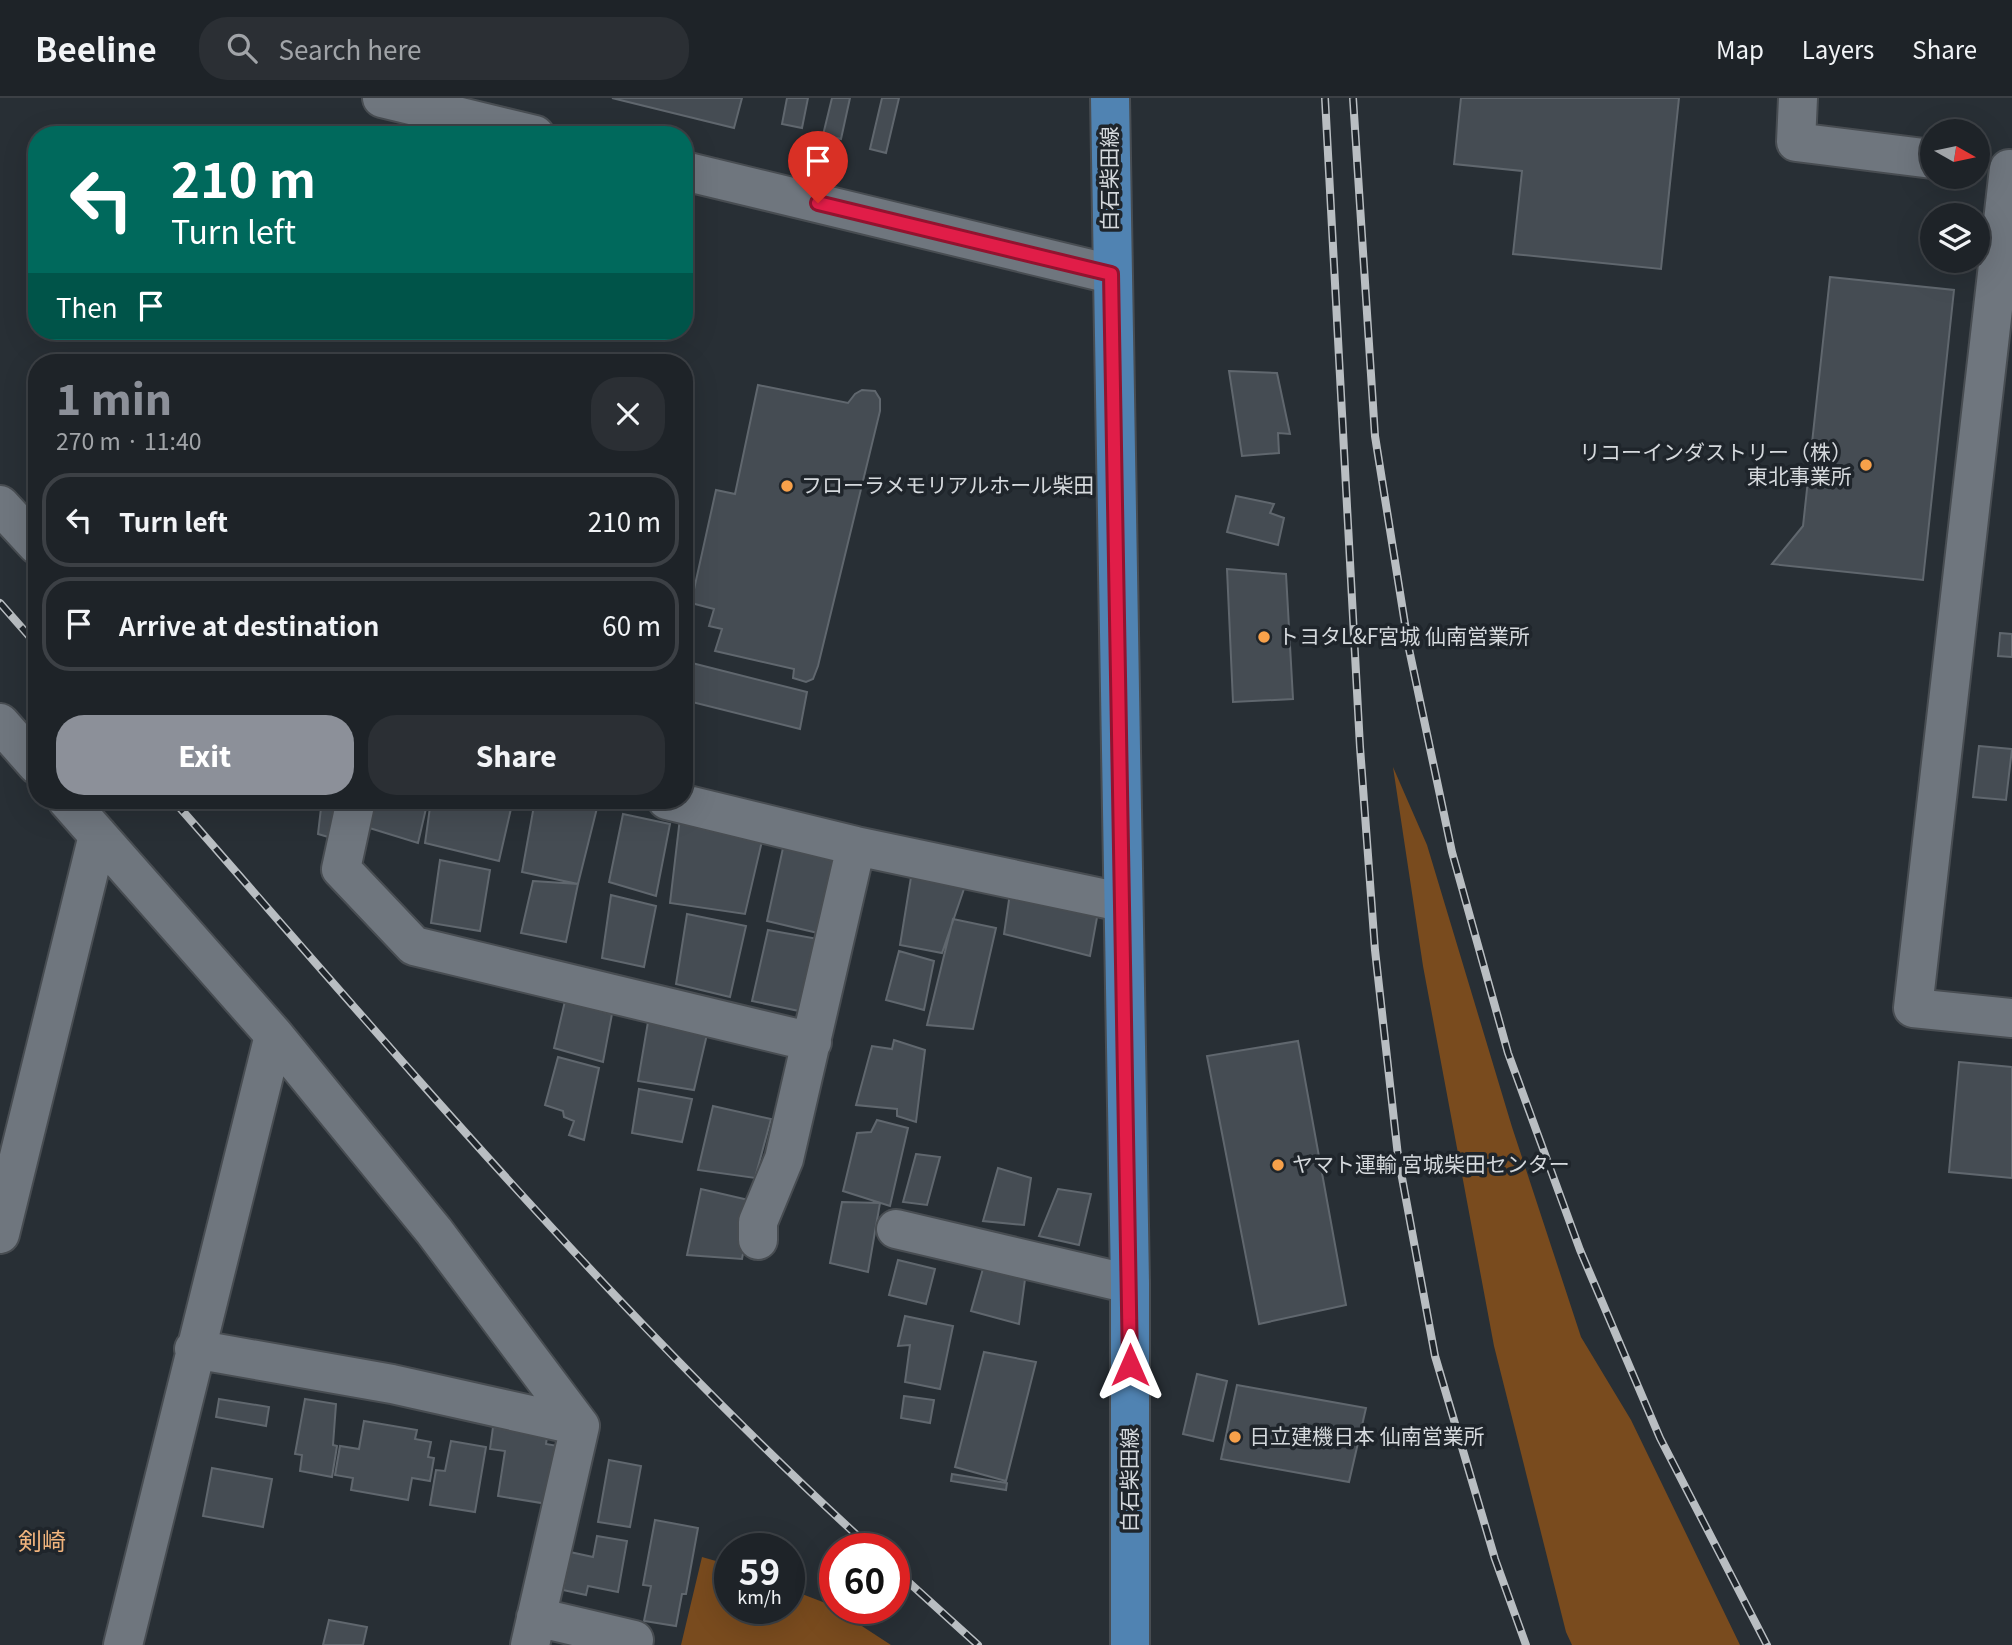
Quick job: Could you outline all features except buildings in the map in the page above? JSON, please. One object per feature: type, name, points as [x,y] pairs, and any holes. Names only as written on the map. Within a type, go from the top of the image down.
[{"type":"main road","name":"白石柴田線","points":[[1110,98],[1121,902],[1130,1284],[1130,1645]]},
{"type":"street","points":[[382,98],[498,126]]},
{"type":"street","points":[[1798,98],[1796,142],[1920,158]]},
{"type":"street","points":[[1999,168],[1913,1008],[2012,1018]]},
{"type":"street","points":[[693,173],[1111,274]]},
{"type":"street","points":[[0,505],[28,535]]},
{"type":"street","points":[[0,723],[28,755]]},
{"type":"street","points":[[693,806],[856,846],[1121,902]]},
{"type":"street","points":[[75,809],[274,1035],[434,1231],[580,1426],[533,1631],[634,1640]]},
{"type":"street","points":[[354,809],[341,869],[414,946],[812,1042]]},
{"type":"street","points":[[0,1234],[98,835]]},
{"type":"street","points":[[758,1240],[758,1222],[784,1159],[856,846]]},
{"type":"street","points":[[123,1645],[194,1349],[274,1035]]},
{"type":"street","points":[[896,1228],[1130,1284]]},
{"type":"street","points":[[194,1349],[391,1384],[580,1426]]},
{"type":"shaded area","points":[[1393,767],[1427,845],[1512,1127],[1581,1337],[1631,1420],[1740,1645],[1572,1645],[1566,1632],[1494,1346],[1423,966]]},
{"type":"shaded area","points":[[702,1557],[714,1560],[714,1624],[805,1624],[805,1595],[819,1601],[819,1624],[859,1624],[891,1645],[681,1645]]},
{"type":"railway","points":[[1325,98],[1360,747],[1375,950],[1398,1156],[1435,1356],[1495,1559],[1526,1645]]},
{"type":"railway","points":[[1353,98],[1375,436],[1409,649],[1452,852],[1508,1053],[1580,1250],[1660,1438],[1767,1645]]},
{"type":"railway","points":[[0,603],[28,635]]},
{"type":"railway","points":[[181,809],[426,1089],[599,1278],[688,1371],[855,1533]]},
{"type":"railway","points":[[910,1583],[978,1645]]},
{"type":"place","name":"リコーインダストリー（株） 東北事業所","points":[[1866,465]]},
{"type":"place","name":"フローラメモリアルホール柴田","points":[[787,486]]},
{"type":"place","name":"トヨタL&F宮城 仙南営業所","points":[[1264,637]]},
{"type":"place","name":"ヤマト運輸 宮城柴田センター","points":[[1278,1165]]},
{"type":"place","name":"日立建機日本 仙南営業所","points":[[1235,1437]]},
{"type":"district","name":"剣崎","points":[[42,1542]]},
{"type":"route","points":[[818,203],[1111,274],[1130,1365]]}]
